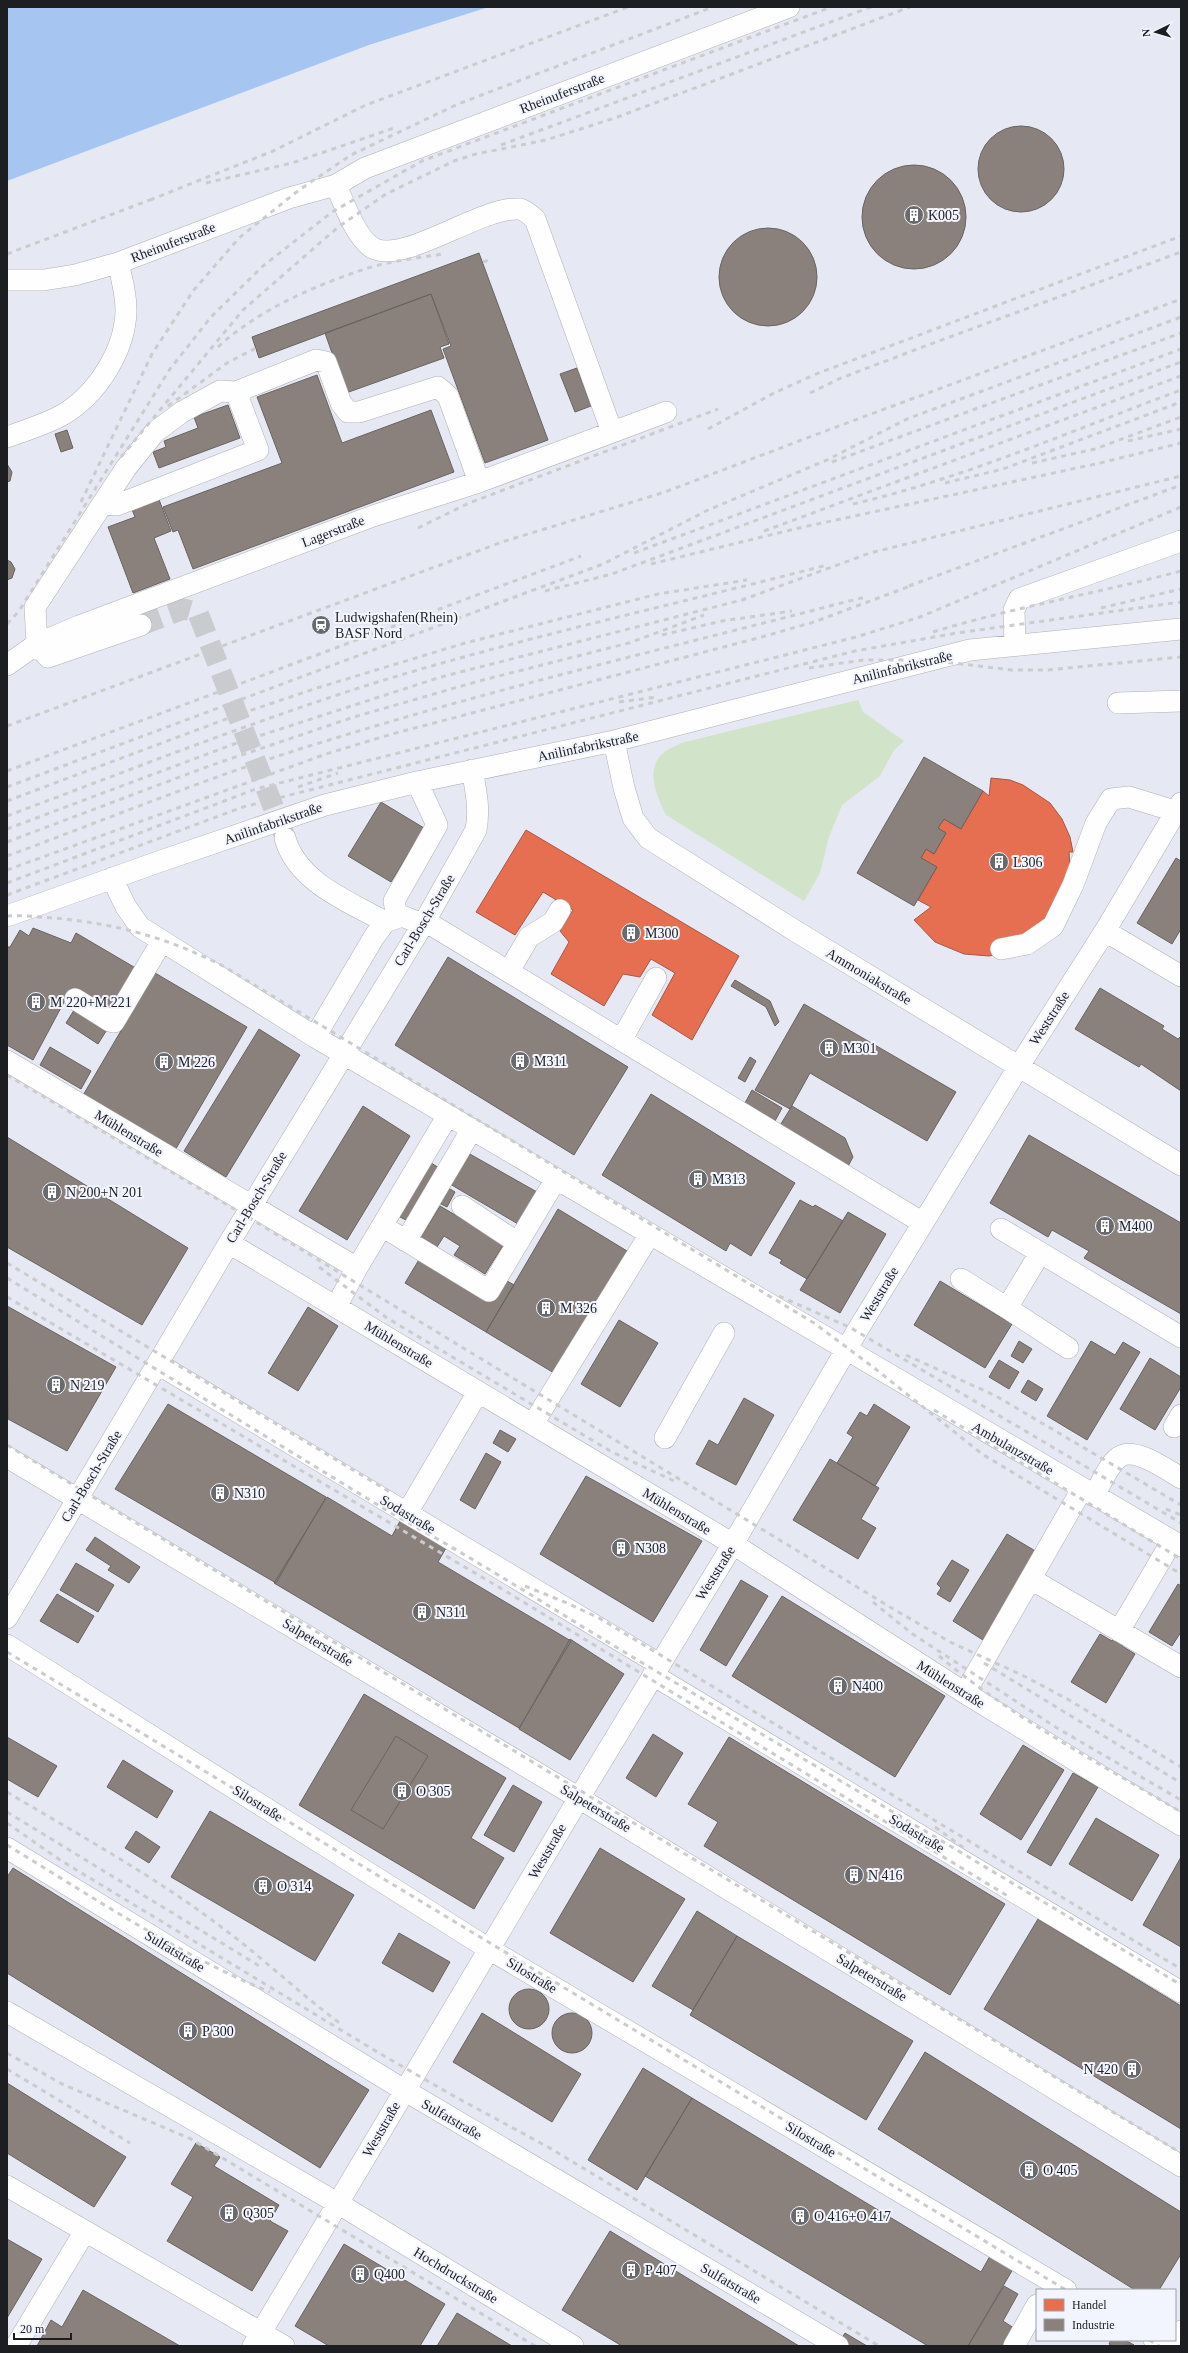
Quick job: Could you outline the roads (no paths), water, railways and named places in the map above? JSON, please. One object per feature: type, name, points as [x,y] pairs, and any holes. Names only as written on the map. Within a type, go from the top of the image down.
[{"type":"street","name":"Rheinuferstraße","points":[[7,280],[44,280],[75,275],[118,263],[289,198],[336,185],[365,168],[789,7]]},
{"type":"street","points":[[336,185],[362,238],[374,249],[392,250],[416,244],[500,212],[521,209],[535,218],[612,432]]},
{"type":"street","points":[[7,437],[64,414],[94,390],[112,358],[122,336],[126,312],[125,289],[118,263]]},
{"type":"street","points":[[141,625],[48,657],[37,644],[35,608],[126,468],[155,432],[182,412],[220,391],[236,392],[316,360],[326,362],[340,404],[348,412],[359,412],[438,388],[448,396],[479,482]]},
{"type":"street","points":[[102,504],[117,505],[258,450],[236,392]]},
{"type":"street","name":"Lagerstraße","points":[[7,666],[37,644],[79,626],[373,516],[479,482],[666,412]]},
{"type":"street","points":[[1015,645],[1014,610],[1019,599],[1181,541]]},
{"type":"street","name":"Anilinfabrikstraße","points":[[7,916],[112,878],[325,805],[417,782],[614,741],[963,651],[1181,629]]},
{"type":"street","points":[[1118,703],[1181,701]]},
{"type":"street","name":"Ammoniakstraße","points":[[614,741],[634,818],[648,838],[1181,1165]]},
{"type":"street","name":"Carl-Bosch-Straße","points":[[7,1618],[252,1204],[424,922],[476,830],[479,815],[478,799],[472,770]]},
{"type":"street","points":[[315,1037],[374,937],[391,919],[394,901],[437,825],[417,782]]},
{"type":"street","points":[[1001,949],[1027,944],[1053,926],[1073,885],[1096,823],[1111,799],[1129,797],[1180,809]]},
{"type":"street","name":"Weststraße","points":[[257,2339],[339,2204],[404,2090],[656,1669],[733,1544],[846,1350],[1019,1066],[1105,931],[1180,809]]},
{"type":"street","points":[[285,838],[295,862],[306,874],[391,919],[408,917],[424,922],[622,1039],[923,1223]]},
{"type":"street","name":"Ambulanzstraße","points":[[112,878],[134,921],[162,941],[315,1037],[1177,1544]]},
{"type":"street","points":[[509,971],[529,937],[553,922],[560,910]]},
{"type":"street","points":[[1105,931],[1181,976]]},
{"type":"street","points":[[75,999],[114,1022],[162,941]]},
{"type":"street","points":[[622,1039],[656,978]]},
{"type":"street","name":"Mühlenstraße","points":[[7,1061],[252,1204],[357,1268]]},
{"type":"street","points":[[336,1307],[357,1268],[448,1115]]},
{"type":"street","points":[[406,1241],[472,1129]]},
{"type":"street","points":[[382,1226],[489,1291],[556,1179]]},
{"type":"street","points":[[462,1206],[518,1243]]},
{"type":"street","points":[[1001,1229],[1181,1337]]},
{"type":"street","points":[[533,1424],[650,1234]]},
{"type":"street","name":"Mühlenstraße","points":[[229,1243],[733,1544],[965,1693],[1181,1825]]},
{"type":"street","points":[[1007,1308],[1040,1252]]},
{"type":"street","points":[[961,1279],[1068,1348]]},
{"type":"street","points":[[665,1438],[724,1333]]},
{"type":"street","name":"Sodastraße","points":[[158,1364],[407,1513],[656,1669],[1181,1992]]},
{"type":"street","points":[[407,1513],[478,1392]]},
{"type":"street","points":[[965,1693],[1031,1579],[1088,1492],[1120,1456],[1133,1454],[1144,1457],[1181,1478]]},
{"type":"street","name":"Salpeterstraße","points":[[7,1457],[579,1798],[1181,2166]]},
{"type":"street","points":[[1119,1631],[1177,1544]]},
{"type":"street","points":[[1031,1579],[1181,1668]]},
{"type":"street","name":"Silostraße","points":[[7,1644],[489,1949],[1054,2287]]},
{"type":"street","name":"Sulfatstraße","points":[[7,1848],[404,2090],[838,2346]]},
{"type":"street","name":"Hochdruckstraße","points":[[7,2012],[339,2204],[573,2346]]},
{"type":"street","points":[[7,2186],[85,2231],[257,2339],[284,2346]]},
{"type":"street","points":[[16,2346],[85,2231]]},
{"type":"street","points":[[1014,2346],[1036,2307]]},
{"type":"water","points":[[7,7],[489,7],[369,45],[7,181]]},
{"type":"tunnel","points":[[141,625],[184,609],[198,613],[285,837]]},
{"type":"railway","points":[[150,200],[273,151],[366,105],[628,7]]},
{"type":"railway","points":[[81,502],[152,354],[193,291],[239,238],[299,190],[351,155],[458,104],[713,7]]},
{"type":"railway","points":[[7,624],[19,611],[170,369],[211,317],[263,266],[332,212],[422,161],[831,7]]},
{"type":"railway","points":[[501,145],[871,7]]},
{"type":"railway","points":[[121,457],[243,310],[337,228],[386,194],[454,161],[476,154],[546,140],[615,118],[910,7]]},
{"type":"railway","points":[[206,183],[292,163],[394,128]]},
{"type":"railway","points":[[7,254],[155,198]]},
{"type":"railway","points":[[708,429],[774,393],[816,374],[1181,236]]},
{"type":"railway","points":[[810,393],[841,378],[1181,252]]},
{"type":"railway","points":[[218,347],[251,322],[287,300],[326,283],[374,266],[443,254]]},
{"type":"railway","points":[[483,262],[489,260]]},
{"type":"railway","points":[[7,726],[502,542],[665,492],[1181,299]]},
{"type":"railway","points":[[7,787],[603,564],[708,510],[827,460],[907,419],[1181,317]]},
{"type":"railway","points":[[832,462],[1181,333]]},
{"type":"railway","points":[[168,406],[227,363],[256,348]]},
{"type":"railway","points":[[634,553],[1181,349]]},
{"type":"railway","points":[[545,591],[612,574],[1181,362]]},
{"type":"railway","points":[[764,531],[1181,376]]},
{"type":"railway","points":[[853,504],[936,481],[978,467],[1181,390]]},
{"type":"railway","points":[[945,483],[1003,469],[1181,402]]},
{"type":"railway","points":[[418,528],[469,503],[718,409]]},
{"type":"railway","points":[[1032,463],[1095,449],[1181,417]]},
{"type":"railway","points":[[1128,441],[1181,429]]},
{"type":"railway","points":[[651,564],[799,528],[1100,463],[1181,443]]},
{"type":"railway","points":[[7,829],[234,744],[441,677],[742,600],[870,553],[1181,476]]},
{"type":"railway","points":[[909,586],[1181,485]]},
{"type":"railway","points":[[7,883],[256,789],[856,637],[920,617],[1181,507]]},
{"type":"railway","points":[[7,771],[581,556]]},
{"type":"railway","points":[[7,816],[232,732],[368,685],[539,637],[827,565]]},
{"type":"railway","points":[[933,632],[994,615],[1181,571]]},
{"type":"railway","points":[[7,801],[234,716],[317,688],[465,643],[658,594],[747,580]]},
{"type":"railway","points":[[7,870],[326,754],[392,734],[814,622],[913,585]]},
{"type":"railway","points":[[1101,608],[1181,589]]},
{"type":"railway","points":[[829,606],[866,597]]},
{"type":"railway","points":[[7,895],[243,807],[855,651],[957,633],[1181,602]]},
{"type":"railway","points":[[7,856],[206,781],[326,741],[515,687],[834,605]]},
{"type":"railway","points":[[662,635],[722,621],[792,611]]},
{"type":"railway","points":[[7,842],[209,766],[354,717],[479,681],[629,643],[704,615]]},
{"type":"railway","points":[[809,668],[863,660],[928,660],[1012,670],[1047,670],[1181,657]]},
{"type":"railway","points":[[619,702],[657,697]]},
{"type":"railway","points":[[298,787],[338,773]]},
{"type":"railway","points":[[7,916],[30,916],[76,920],[141,933],[182,947],[223,966],[814,1323],[873,1367],[982,1454],[1181,1574]]},
{"type":"railway","points":[[7,1075],[246,1216],[890,1607],[950,1642],[1026,1677],[1069,1700],[1181,1767]]},
{"type":"railway","points":[[7,1263],[390,1492]]},
{"type":"railway","points":[[319,1267],[387,1318],[612,1452],[674,1481]]},
{"type":"railway","points":[[7,1278],[391,1513],[493,1572],[627,1654],[1181,1985]]},
{"type":"railway","points":[[779,1296],[851,1328],[1181,1523]]},
{"type":"railway","points":[[7,1297],[502,1589],[1011,1898]]},
{"type":"railway","points":[[906,1355],[996,1396],[1181,1505]]},
{"type":"railway","points":[[934,1410],[1181,1559]]},
{"type":"railway","points":[[7,1445],[1181,2153]]},
{"type":"railway","points":[[1166,1509],[1181,1515]]},
{"type":"railway","points":[[525,1586],[599,1618],[1181,1969]]},
{"type":"railway","points":[[873,1602],[911,1633],[1057,1728],[1181,1800]]},
{"type":"railway","points":[[7,1652],[1064,2289]]},
{"type":"railway","points":[[939,1656],[996,1700],[1026,1720],[1181,1812]]},
{"type":"railway","points":[[984,1663],[1181,1783]]},
{"type":"railway","points":[[7,1792],[116,1856],[195,1908],[236,1938],[341,2024]]},
{"type":"railway","points":[[7,1812],[261,1967]]},
{"type":"railway","points":[[7,1823],[60,1860],[379,2053],[452,2095],[548,2147],[879,2346]]},
{"type":"railway","points":[[935,1827],[964,1848]]},
{"type":"railway","points":[[7,1845],[169,1943],[202,1961],[270,1992]]},
{"type":"railway","points":[[7,2053],[62,2084],[191,2139],[535,2346]]},
{"type":"railway","points":[[7,2069],[130,2143]]},
{"type":"railway","points":[[1151,2341],[1159,2346]]},
{"type":"place","name":"K005","points":[[914,215]]},
{"type":"place","name":"Ludwigshafen(Rhein) BASF Nord","points":[[321,625]]},
{"type":"place","name":"L306","points":[[999,862]]},
{"type":"place","name":"M300","points":[[631,933]]},
{"type":"place","name":"M 220+M 221","points":[[36,1002]]},
{"type":"place","name":"M301","points":[[829,1048]]},
{"type":"place","name":"M311","points":[[520,1061]]},
{"type":"place","name":"M 226","points":[[164,1062]]},
{"type":"place","name":"M313","points":[[698,1179]]},
{"type":"place","name":"N 200+N 201","points":[[52,1192]]},
{"type":"place","name":"M400","points":[[1105,1226]]},
{"type":"place","name":"M 326","points":[[546,1308]]},
{"type":"place","name":"N 219","points":[[56,1385]]},
{"type":"place","name":"N310","points":[[220,1493]]},
{"type":"place","name":"N308","points":[[621,1548]]},
{"type":"place","name":"N311","points":[[422,1612]]},
{"type":"place","name":"N400","points":[[838,1686]]},
{"type":"place","name":"O 305","points":[[402,1791]]},
{"type":"place","name":"N 416","points":[[854,1875]]},
{"type":"place","name":"O 314","points":[[263,1886]]},
{"type":"place","name":"P 300","points":[[188,2031]]},
{"type":"place","name":"N 420","points":[[1132,2069]]},
{"type":"place","name":"O 405","points":[[1029,2170]]},
{"type":"place","name":"Q305","points":[[229,2213]]},
{"type":"place","name":"O 416+O 417","points":[[800,2216]]},
{"type":"place","name":"P 407","points":[[631,2270]]},
{"type":"place","name":"Q400","points":[[360,2274]]}]
